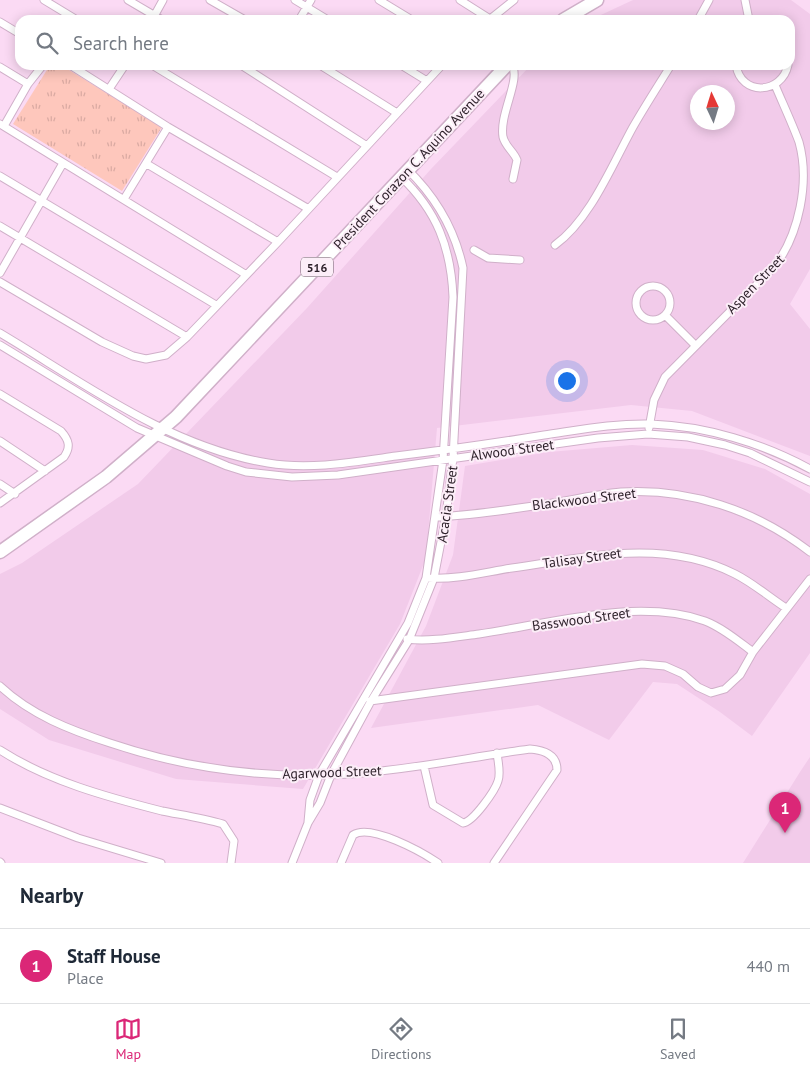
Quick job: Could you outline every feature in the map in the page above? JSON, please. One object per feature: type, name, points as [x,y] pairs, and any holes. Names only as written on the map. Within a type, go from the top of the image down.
[{"type":"highway","points":[[572,15],[598,0]]},
{"type":"highway","name":"President Corazon C. Aquino Avenue","points":[[0,552],[74,501],[158,432],[309,276],[502,70]]},
{"type":"street","points":[[44,0],[69,15]]},
{"type":"street","points":[[128,0],[149,15]]},
{"type":"street","points":[[155,15],[164,0]]},
{"type":"street","points":[[210,0],[236,15]]},
{"type":"street","points":[[295,0],[320,15]]},
{"type":"street","points":[[302,15],[311,0]]},
{"type":"street","points":[[379,0],[404,15]]},
{"type":"street","points":[[460,0],[482,15]]},
{"type":"street","points":[[496,15],[514,0]]},
{"type":"street","points":[[701,15],[709,0]]},
{"type":"street","points":[[746,0],[748,15]]},
{"type":"street","points":[[0,22],[15,31]]},
{"type":"street","points":[[0,67],[28,84]]},
{"type":"street","points":[[39,70],[2,125],[245,274]]},
{"type":"street","points":[[78,70],[168,127],[307,208]]},
{"type":"street","points":[[109,90],[122,70]]},
{"type":"street","points":[[160,70],[337,178]]},
{"type":"street","points":[[249,70],[367,146]]},
{"type":"street","points":[[328,70],[397,113]]},
{"type":"street","points":[[409,70],[427,81]]},
{"type":"street","points":[[0,282],[102,342],[133,356],[146,359],[166,355],[187,337],[245,274],[278,242],[307,208],[437,70]]},
{"type":"street","points":[[513,179],[518,160],[503,140],[502,130],[506,102],[516,78],[514,70]]},
{"type":"street","points":[[555,245],[570,232],[592,201],[633,126],[668,70]]},
{"type":"street","points":[[738,70],[740,77],[752,87],[760,89],[775,85],[786,74],[787,70]]},
{"type":"street","name":"Aspen Street","points":[[648,434],[659,386],[672,368],[775,266],[786,252],[793,234],[802,195],[802,158],[799,143],[775,85]]},
{"type":"street","points":[[124,199],[168,127]]},
{"type":"street","points":[[0,273],[63,163]]},
{"type":"street","points":[[147,164],[278,242]]},
{"type":"street","name":"Acacia Street","points":[[292,863],[331,774],[371,701],[409,640],[430,578],[446,516],[453,458],[463,268],[453,234],[438,206],[423,185],[404,173]]},
{"type":"street","name":"Acacia Street","points":[[308,823],[310,800],[319,775],[408,623],[430,578],[444,450],[453,297],[452,271],[445,243],[433,217],[404,173]]},
{"type":"street","points":[[0,176],[216,305]]},
{"type":"street","points":[[0,226],[187,337]]},
{"type":"street","points":[[474,250],[488,258],[520,260]]},
{"type":"street","points":[[650,287],[664,291],[669,306],[664,315],[654,320],[639,313],[636,303],[640,292],[650,287]]},
{"type":"street","points":[[664,315],[695,345]]},
{"type":"street","points":[[0,333],[158,432]]},
{"type":"street","points":[[0,345],[158,432]]},
{"type":"street","points":[[0,394],[61,431],[67,438],[68,451],[64,457],[0,503]]},
{"type":"street","name":"Alwood Street","points":[[158,432],[228,454],[269,463],[293,465],[338,464],[593,428],[649,424],[690,428],[727,436],[788,457],[810,469]]},
{"type":"street","name":"Alwood Street","points":[[158,432],[226,466],[246,472],[292,477],[338,475],[598,438],[648,434],[688,437],[750,453],[810,482]]},
{"type":"street","points":[[0,442],[45,471]]},
{"type":"street","points":[[0,484],[15,494]]},
{"type":"street","name":"Blackwood Street","points":[[436,517],[620,492],[654,492],[715,502],[749,515],[790,537],[810,552]]},
{"type":"street","name":"Talisay Street","points":[[430,578],[618,552],[650,552],[698,560],[736,574],[786,608]]},
{"type":"street","points":[[360,703],[642,664],[665,666],[682,674],[704,690],[717,692],[731,686],[753,652],[810,579]]},
{"type":"street","name":"Basswood Street","points":[[399,637],[409,640],[448,638],[570,619],[654,610],[670,612],[707,622],[727,632],[753,652]]},
{"type":"street","name":"Agarwood Street","points":[[0,686],[29,709],[77,733],[160,758],[238,771],[319,775],[424,766],[497,753],[530,750],[544,751],[554,760],[557,770],[494,863]]},
{"type":"street","points":[[0,750],[38,772],[100,793],[153,808],[223,824],[234,841],[231,863]]},
{"type":"street","points":[[424,766],[433,805],[459,822],[467,823],[497,784],[499,775],[497,753]]},
{"type":"street","points":[[0,808],[78,838],[161,863]]},
{"type":"street","points":[[341,863],[353,835],[360,831],[370,832],[406,845],[438,863]]},
{"type":"shaded area","points":[[633,0],[791,0],[810,14],[810,269],[790,304],[810,329],[810,456],[692,411],[631,405],[437,428],[426,558],[400,624],[303,789],[176,779],[49,740],[0,709],[0,574],[22,563],[138,484],[307,308],[431,169],[526,70],[795,70],[795,15],[601,15]]},
{"type":"shaded area","points":[[632,445],[703,450],[765,469],[810,494],[810,653],[752,736],[677,684],[653,682],[609,740],[538,705],[371,728],[426,626],[453,555],[465,466],[549,452]]},
{"type":"shaded area","points":[[810,757],[810,863],[743,863],[800,772]]},
{"type":"green space","points":[[47,70],[69,70],[162,127],[122,191],[13,124]]},
{"type":"place","name":"Staff House","points":[[785,833]]}]
